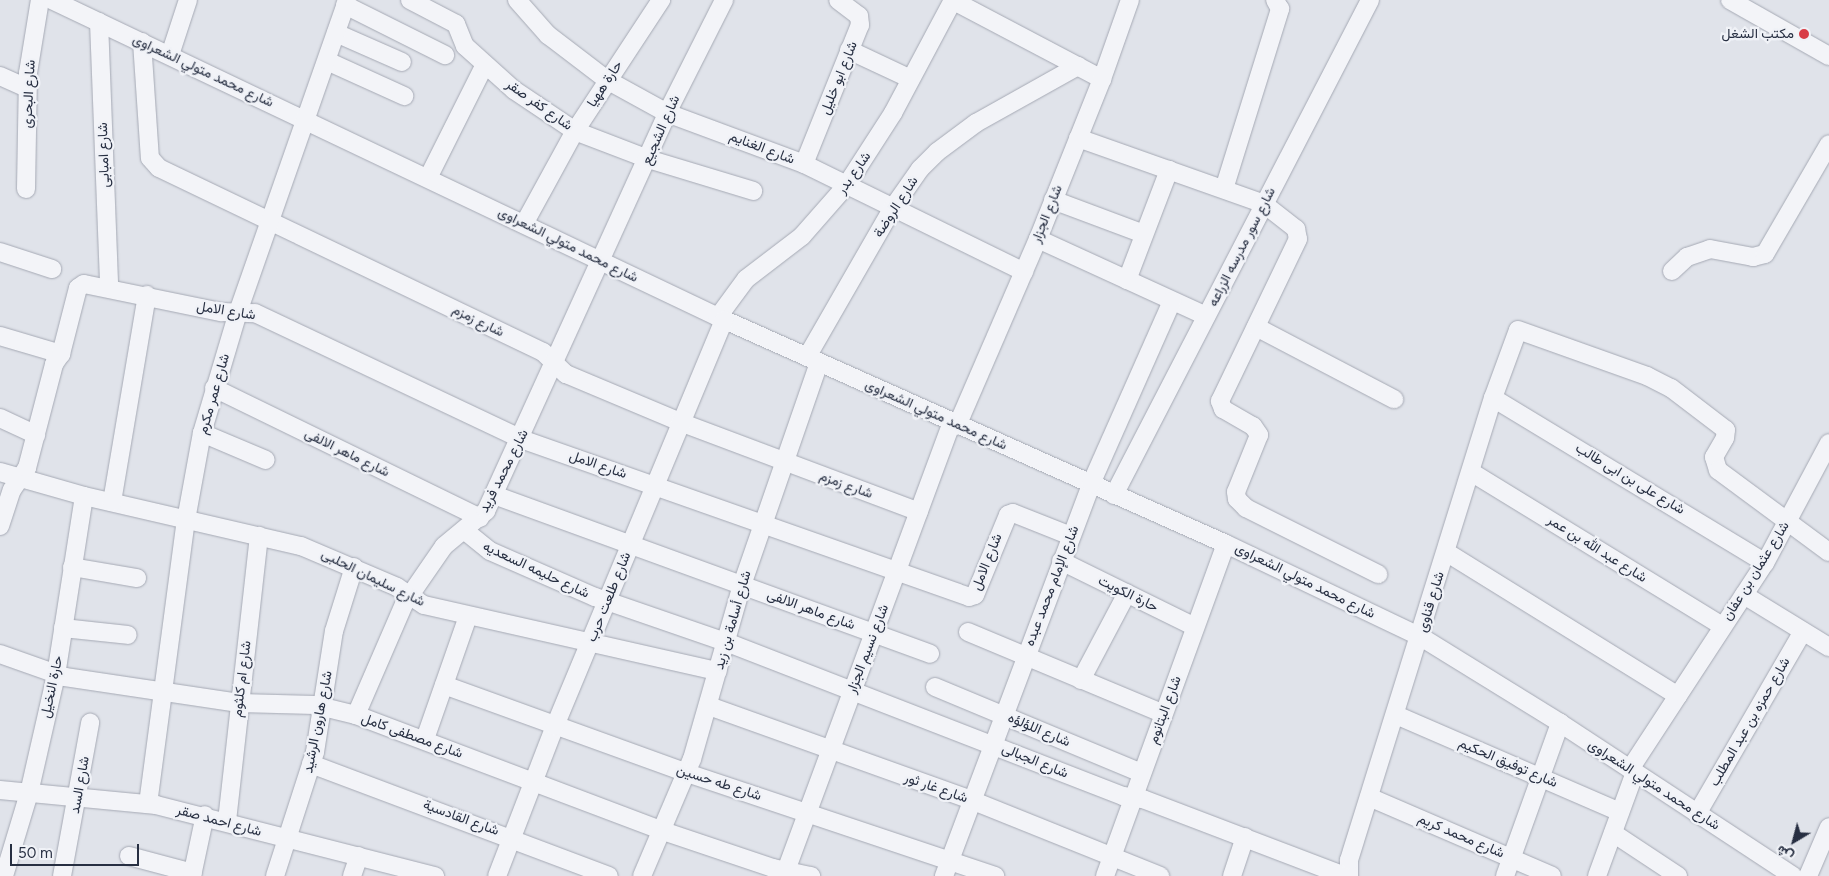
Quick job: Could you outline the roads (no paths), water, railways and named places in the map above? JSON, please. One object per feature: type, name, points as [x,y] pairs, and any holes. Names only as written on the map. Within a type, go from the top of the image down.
[{"type":"street","name":"شارع البحرى","points":[[26,189],[27,88],[40,0]]},
{"type":"street","name":"شارع محمد متولي الشعراوى","points":[[52,0],[721,318],[1226,544],[1421,637],[1560,723],[1794,876]]},
{"type":"street","points":[[170,55],[188,0]]},
{"type":"street","name":"شارع كفر صقر","points":[[410,0],[456,24],[461,32],[462,43],[485,64],[514,90],[575,131],[648,159],[753,190]]},
{"type":"street","name":"شارع الغنايم","points":[[517,0],[548,35],[607,80],[667,114],[804,164],[892,209],[1024,272]]},
{"type":"street","name":"حارة ههيا","points":[[524,224],[575,131],[661,0]]},
{"type":"street","name":"شارع الشجيع","points":[[602,261],[667,114],[724,0]]},
{"type":"street","name":"شارع ابو خليل","points":[[804,164],[860,20],[838,0]]},
{"type":"street","points":[[953,0],[1102,79]]},
{"type":"street","name":"شارع بدر","points":[[721,318],[746,279],[802,236],[846,186],[911,79],[953,0]]},
{"type":"street","points":[[1224,190],[1280,9],[1275,0]]},
{"type":"street","name":"شارع سور مدرسه الزراعه","points":[[1114,495],[1370,0]]},
{"type":"street","points":[[1730,0],[1829,56]]},
{"type":"street","name":"شارع الجزار","points":[[955,424],[1038,239],[1102,79],[1127,1]]},
{"type":"street","points":[[346,3],[445,55]]},
{"type":"street","name":"شارع عمر مكرم","points":[[148,804],[186,520],[202,433],[238,312],[346,3]]},
{"type":"street","name":"شارع امبابى","points":[[99,22],[109,288]]},
{"type":"street","points":[[336,33],[402,62]]},
{"type":"street","name":"شارع زمزم","points":[[142,42],[152,162],[159,168],[543,352],[566,374],[680,422],[919,512]]},
{"type":"street","points":[[849,50],[911,79]]},
{"type":"street","points":[[327,61],[404,96]]},
{"type":"street","points":[[428,178],[485,64]]},
{"type":"street","name":"شارع الروضة","points":[[813,360],[892,209],[920,169],[956,136],[1078,66]]},
{"type":"street","points":[[0,76],[27,88]]},
{"type":"street","points":[[1078,138],[1264,204],[1296,229],[1298,239],[1220,401],[1223,409],[1253,426],[1259,435],[1236,492],[1237,499],[1246,508],[1378,574]]},
{"type":"street","points":[[1672,271],[1686,257],[1710,249],[1753,258],[1765,254],[1829,144]]},
{"type":"street","points":[[1127,280],[1169,170]]},
{"type":"street","points":[[1053,200],[1144,234]]},
{"type":"street","points":[[1038,239],[1206,316]]},
{"type":"street","points":[[0,252],[52,269]]},
{"type":"street","name":"شارع محمد فريد","points":[[356,715],[400,611],[444,546],[480,518],[494,495],[602,261]]},
{"type":"street","name":"شارع الامل","points":[[61,354],[80,285],[109,288],[221,312],[255,313],[521,439],[655,484],[971,597],[1008,515],[1013,514],[1071,536]]},
{"type":"street","points":[[112,502],[147,296]]},
{"type":"street","name":"شارع الإمام محمد عبده","points":[[944,876],[1002,715],[1091,484],[1172,301]]},
{"type":"street","name":"شارع طلعت حرب","points":[[496,876],[721,318]]},
{"type":"street","points":[[1256,327],[1394,399]]},
{"type":"street","name":"شارع قناوى","points":[[1347,876],[1349,860],[1421,637],[1493,398],[1518,330],[1655,379],[1716,420],[1727,434],[1714,457],[1715,467],[1787,523]]},
{"type":"street","points":[[0,336],[61,354],[54,364],[28,468],[12,490],[0,526]]},
{"type":"street","name":"شارع أسامة بن زيد","points":[[642,876],[687,773],[709,706],[742,585],[784,462],[813,360]]},
{"type":"street","name":"شارع ماهر الالفى","points":[[214,388],[480,518]]},
{"type":"street","name":"شارع على بن ابى طالب","points":[[1493,398],[1764,563]]},
{"type":"street","points":[[0,418],[36,435]]},
{"type":"street","name":"شارع نسيم الجزار","points":[[786,873],[919,512],[955,424]]},
{"type":"street","points":[[202,433],[266,460]]},
{"type":"street","name":"شارع عثمان بن عفان","points":[[1596,876],[1613,833],[1632,770],[1722,626],[1764,563],[1829,443]]},
{"type":"street","name":"شارع سليمان الحلبى","points":[[0,472],[84,496],[318,551],[354,567],[424,605],[718,671]]},
{"type":"street","name":"شارع عبد الله بن عمر","points":[[1471,472],[1722,626]]},
{"type":"street","name":"شارع ماهر الالفى","points":[[494,495],[930,654]]},
{"type":"street","name":"حارة النخيل","points":[[4,876],[6,844],[29,793],[56,675],[84,496]]},
{"type":"street","points":[[1787,523],[1829,552]]},
{"type":"street","name":"شارع حليمه السعديه","points":[[464,530],[490,551],[606,602],[726,642]]},
{"type":"street","name":"شارع ام كلثوم","points":[[227,821],[259,536]]},
{"type":"street","name":"شارع البتانوم","points":[[1105,876],[1226,544]]},
{"type":"street","points":[[1446,552],[1678,696]]},
{"type":"street","name":"حارة الكويت","points":[[1061,561],[1195,627]]},
{"type":"street","points":[[72,567],[136,578]]},
{"type":"street","name":"شارع هارون الرشيد","points":[[275,876],[311,764],[323,707],[334,630],[354,567]]},
{"type":"street","points":[[1081,680],[1127,593]]},
{"type":"street","points":[[1744,595],[1829,647]]},
{"type":"street","points":[[425,739],[468,616]]},
{"type":"street","points":[[63,628],[128,635]]},
{"type":"street","name":"شارع حمزه بن عبد المطلب","points":[[1697,814],[1803,631]]},
{"type":"street","points":[[968,632],[1164,714]]},
{"type":"street","name":"شارع الجبالى","points":[[726,642],[992,743],[1123,796],[1133,797],[1347,876]]},
{"type":"street","name":"شارع مصطفى كامل","points":[[0,654],[56,675],[239,703],[323,707],[356,715],[425,739],[663,831],[786,873],[811,876]]},
{"type":"street","name":"شارع طه حسين","points":[[444,685],[687,773],[950,858],[995,876]]},
{"type":"street","name":"شارع اللؤلؤه","points":[[935,687],[1142,773]]},
{"type":"street","name":"شارع غار ثور","points":[[709,706],[971,800],[1160,876]]},
{"type":"street","name":"شارع توفيق الحكيم","points":[[1396,715],[1620,812]]},
{"type":"street","name":"شارع السد","points":[[62,876],[79,798],[90,723]]},
{"type":"street","points":[[1505,876],[1560,723]]},
{"type":"street","name":"شارع القادسية","points":[[311,764],[512,837],[609,876]]},
{"type":"street","name":"شارع احمد صقر","points":[[0,790],[148,804],[227,821],[287,841],[358,856],[408,873],[435,876]]},
{"type":"street","name":"شارع محمد كريم","points":[[1369,797],[1552,876]]},
{"type":"street","points":[[129,856],[193,874],[205,816]]},
{"type":"street","points":[[1808,876],[1829,828]]},
{"type":"street","points":[[1613,833],[1678,876]]},
{"type":"street","points":[[1232,876],[1245,837]]},
{"type":"street","points":[[352,876],[358,856]]},
{"type":"place","name":"مكتب الشغل","points":[[1804,34]]}]
